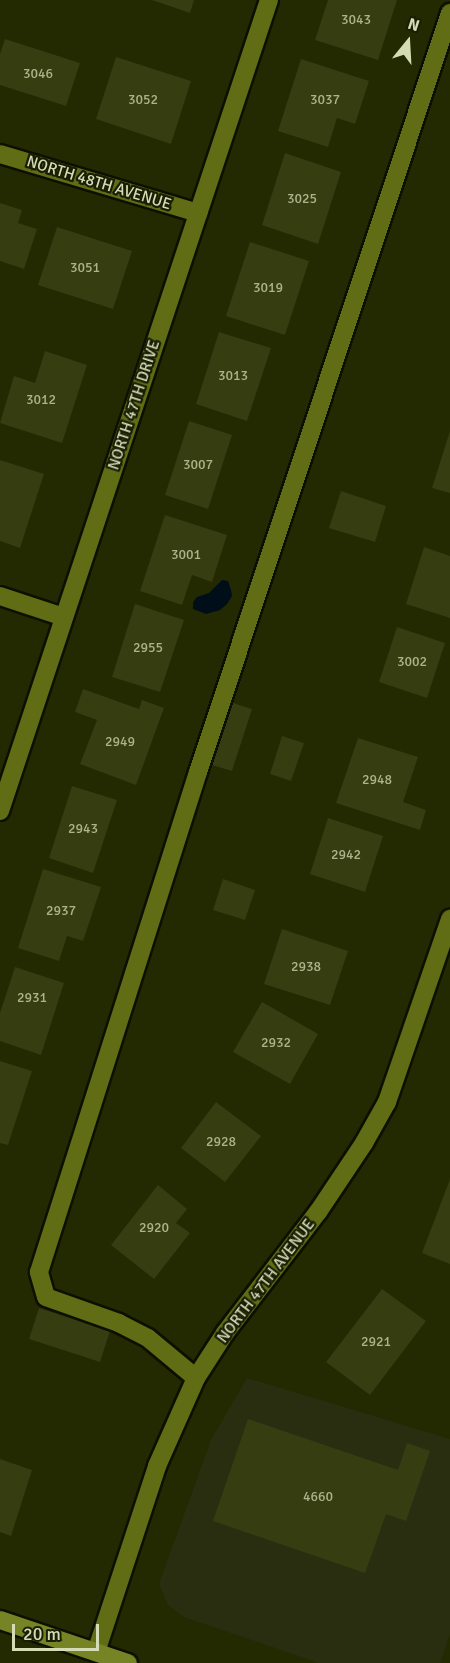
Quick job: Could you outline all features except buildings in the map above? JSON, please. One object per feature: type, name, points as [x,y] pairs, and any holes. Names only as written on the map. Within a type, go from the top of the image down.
[{"type":"main road","points":[[0,1620],[128,1663]]},
{"type":"street","name":"NORTH 47TH DRIVE","points":[[0,811],[269,0]]},
{"type":"street","points":[[196,1378],[148,1338],[119,1323],[46,1297],[39,1272],[184,817],[450,13]]},
{"type":"street","name":"NORTH 48TH AVENUE","points":[[0,154],[198,213]]},
{"type":"street","points":[[0,596],[64,617]]},
{"type":"street","name":"NORTH 47TH AVENUE","points":[[96,1652],[157,1466],[196,1378],[225,1333],[318,1212],[364,1143],[387,1102],[450,918]]},
{"type":"shaded area","points":[[247,1378],[450,1439],[450,1634],[440,1663],[319,1663],[184,1617],[168,1605],[159,1584],[211,1440]]},
{"type":"water","points":[[222,580],[228,581],[231,590],[232,596],[227,604],[220,610],[206,614],[193,609],[193,602],[197,597],[209,593]]}]
